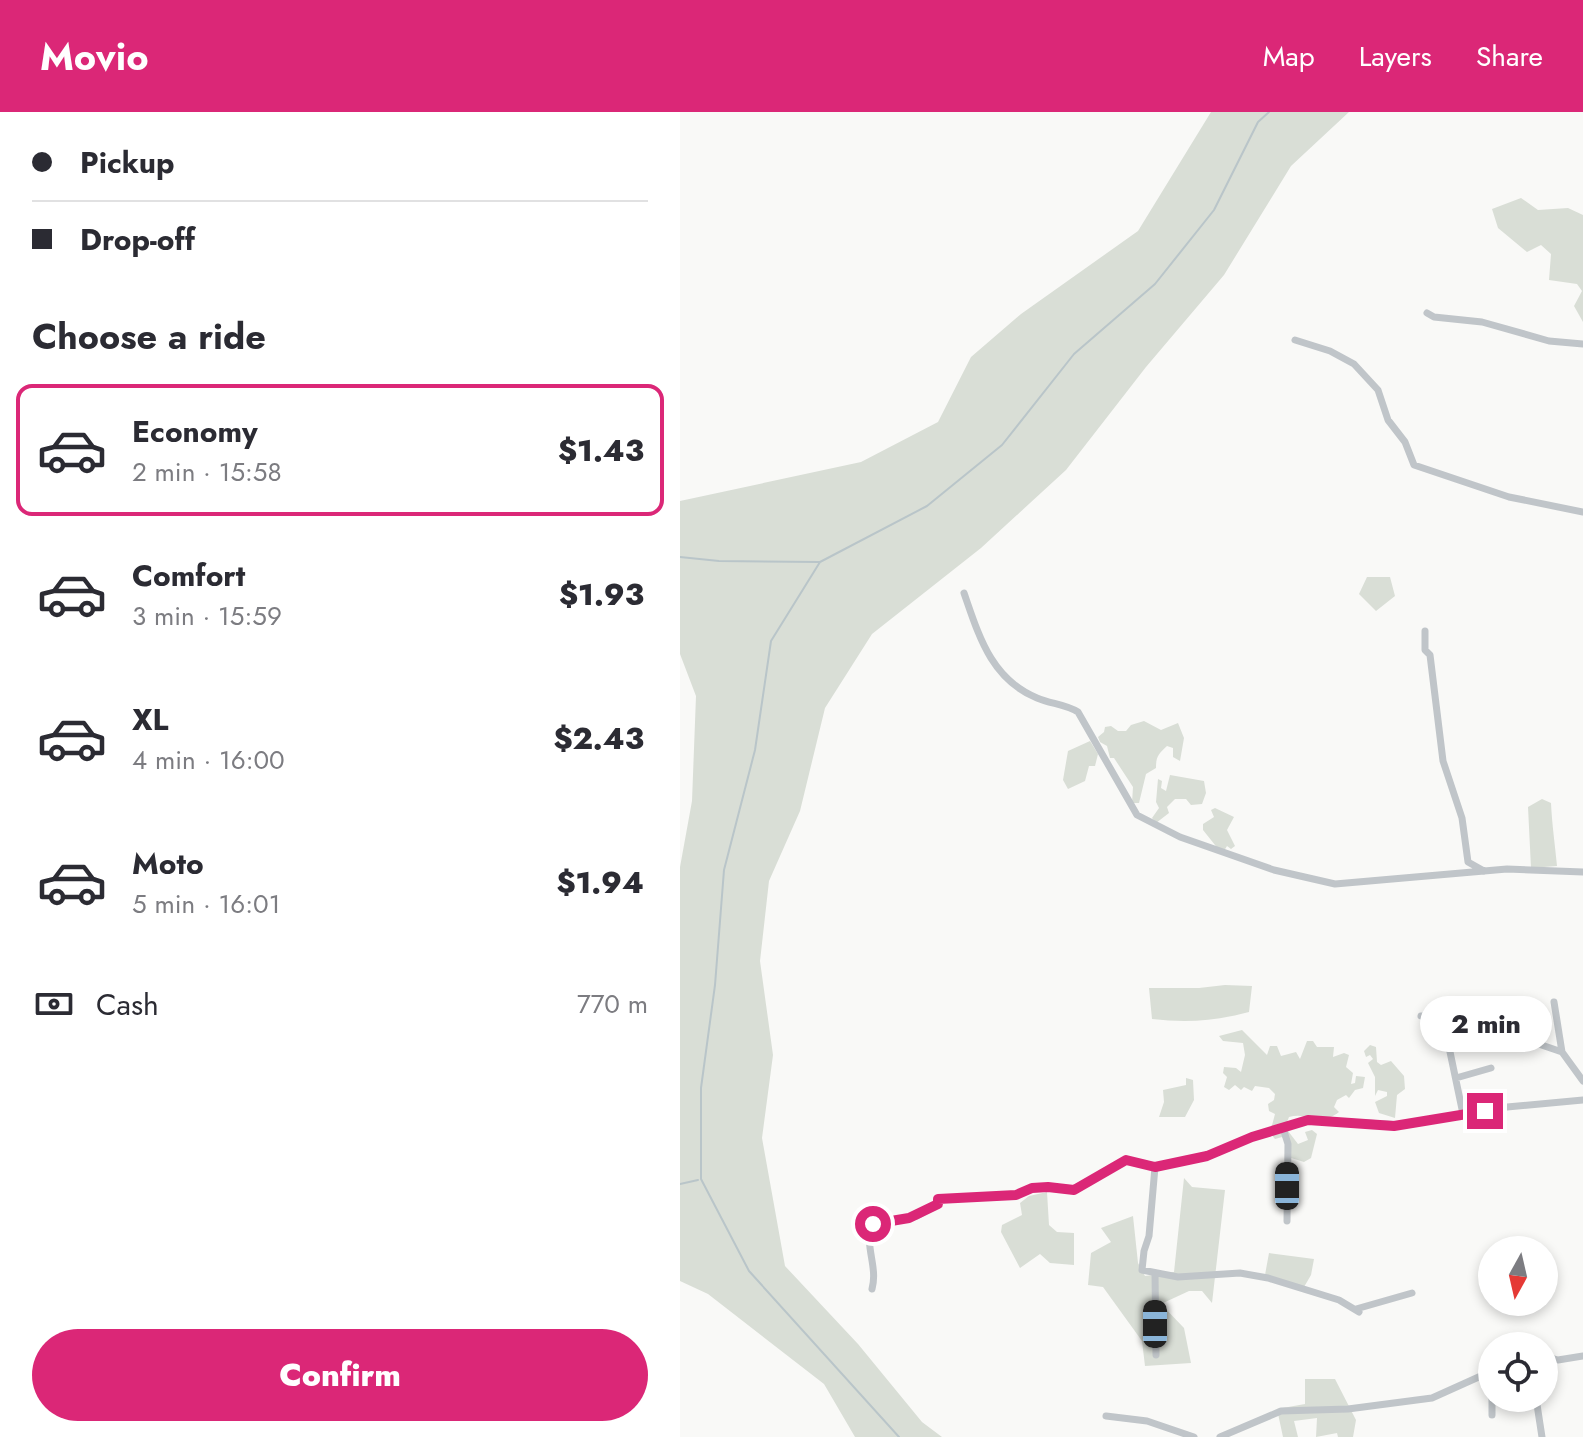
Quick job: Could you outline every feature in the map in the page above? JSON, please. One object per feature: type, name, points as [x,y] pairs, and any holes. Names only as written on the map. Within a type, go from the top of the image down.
[{"type":"street","points":[[1427,313],[1488,323],[1549,341],[1583,344]]},
{"type":"street","points":[[1295,340],[1330,351],[1354,364],[1378,390],[1388,420],[1405,442],[1414,465],[1509,497],[1583,512]]},
{"type":"street","points":[[964,593],[994,667],[1034,697],[1069,706],[1078,712],[1131,807],[1148,823],[1274,870],[1324,883],[1346,884],[1547,868],[1583,872]]},
{"type":"street","points":[[1425,631],[1425,650],[1430,655],[1443,761],[1462,818],[1468,862],[1484,871]]},
{"type":"street","points":[[1554,1002],[1562,1052],[1583,1081]]},
{"type":"street","points":[[1421,1016],[1435,1018],[1445,1028],[1463,1114]]},
{"type":"street","points":[[1527,1040],[1562,1052]]},
{"type":"street","points":[[1456,1078],[1491,1068]]},
{"type":"street","points":[[872,1289],[876,1269],[869,1235],[873,1224],[917,1216],[938,1204],[938,1199],[1016,1195],[1032,1188],[1074,1190],[1126,1160],[1155,1167],[1207,1156],[1308,1120],[1405,1125],[1463,1114],[1583,1100]]},
{"type":"street","points":[[1283,1128],[1288,1144],[1287,1221]]},
{"type":"street","points":[[1155,1167],[1150,1229],[1142,1270],[1197,1278],[1240,1273],[1256,1275],[1315,1291],[1358,1310],[1412,1293]]},
{"type":"street","points":[[1155,1273],[1156,1355]]},
{"type":"street","points":[[1558,1360],[1583,1356]]},
{"type":"street","points":[[1220,1437],[1281,1411],[1348,1409],[1436,1397],[1478,1378]]},
{"type":"street","points":[[1538,1412],[1542,1437]]},
{"type":"street","points":[[1106,1416],[1147,1421],[1194,1437]]},
{"type":"shaded area","points":[[1211,112],[1349,112],[1291,166],[1224,275],[1146,367],[1066,470],[981,548],[872,634],[825,708],[800,811],[769,881],[760,961],[773,1055],[762,1138],[785,1266],[858,1344],[922,1422],[942,1437],[855,1437],[824,1384],[708,1294],[680,1281],[680,867],[692,801],[696,696],[680,654],[680,501],[861,462],[938,422],[971,357],[1021,314],[1138,231]]},
{"type":"shaded area","points":[[1521,198],[1538,210],[1568,208],[1583,215],[1583,322],[1574,306],[1582,291],[1577,284],[1549,280],[1551,254],[1541,245],[1527,252],[1498,228],[1492,209]]},
{"type":"shaded area","points":[[1367,577],[1390,577],[1395,596],[1376,611],[1359,594]]},
{"type":"shaded area","points":[[1144,721],[1161,730],[1178,723],[1184,738],[1180,761],[1173,757],[1173,748],[1167,746],[1158,756],[1156,768],[1146,774],[1139,803],[1132,803],[1133,787],[1098,737],[1105,727],[1126,731],[1131,725]]},
{"type":"shaded area","points":[[1090,741],[1098,754],[1095,766],[1089,766],[1085,781],[1068,789],[1063,780],[1068,751]]},
{"type":"shaded area","points":[[1170,775],[1204,781],[1206,793],[1202,804],[1191,805],[1186,799],[1175,799],[1167,807],[1169,813],[1156,823],[1152,818],[1159,808],[1156,802],[1158,779],[1162,781],[1161,788],[1166,791]]},
{"type":"shaded area","points":[[1542,799],[1551,803],[1557,866],[1531,868],[1528,807]]},
{"type":"shaded area","points":[[1215,808],[1234,817],[1227,830],[1235,846],[1231,849],[1227,846],[1224,851],[1219,850],[1203,830],[1203,824],[1214,817],[1211,810]]},
{"type":"shaded area","points":[[1252,986],[1249,1012],[1201,1020],[1152,1019],[1149,988]]},
{"type":"shaded area","points":[[1242,1030],[1267,1055],[1270,1046],[1277,1046],[1281,1056],[1296,1052],[1300,1059],[1307,1041],[1313,1041],[1317,1047],[1334,1047],[1333,1057],[1344,1053],[1349,1055],[1346,1067],[1353,1073],[1351,1084],[1355,1083],[1356,1076],[1365,1077],[1363,1088],[1355,1090],[1349,1098],[1346,1095],[1337,1100],[1334,1107],[1339,1112],[1333,1116],[1289,1117],[1285,1127],[1298,1144],[1308,1140],[1305,1132],[1312,1130],[1317,1134],[1311,1158],[1304,1162],[1288,1157],[1290,1149],[1282,1137],[1275,1139],[1270,1133],[1275,1114],[1269,1111],[1268,1104],[1274,1100],[1275,1094],[1269,1088],[1255,1086],[1252,1091],[1244,1087],[1241,1090],[1235,1085],[1229,1090],[1224,1087],[1227,1077],[1223,1073],[1224,1067],[1236,1068],[1241,1072],[1245,1055],[1243,1043],[1223,1041],[1219,1036]]},
{"type":"shaded area","points":[[1370,1045],[1376,1047],[1377,1062],[1381,1065],[1391,1061],[1404,1076],[1405,1089],[1397,1095],[1395,1118],[1379,1113],[1375,1102],[1387,1096],[1387,1092],[1378,1090],[1375,1096],[1375,1077],[1368,1063],[1373,1059],[1370,1055],[1366,1057],[1364,1051]]},
{"type":"shaded area","points":[[1186,1078],[1193,1080],[1194,1100],[1185,1117],[1159,1117],[1164,1102],[1163,1090],[1186,1085]]},
{"type":"shaded area","points":[[1184,1178],[1192,1187],[1225,1190],[1212,1303],[1202,1291],[1189,1291],[1161,1304],[1184,1328],[1191,1363],[1145,1366],[1142,1341],[1103,1287],[1088,1285],[1091,1253],[1111,1242],[1101,1228],[1133,1216],[1138,1263],[1145,1276],[1174,1272]]},
{"type":"shaded area","points":[[1047,1192],[1049,1225],[1057,1232],[1074,1233],[1074,1265],[1050,1263],[1040,1254],[1020,1268],[1001,1232],[1002,1225],[1022,1215],[1020,1203],[1029,1196]]},
{"type":"shaded area","points":[[1269,1253],[1314,1259],[1311,1275],[1304,1287],[1265,1275]]},
{"type":"shaded area","points":[[1305,1379],[1335,1379],[1356,1420],[1353,1437],[1338,1437],[1337,1433],[1316,1437],[1317,1418],[1294,1421],[1298,1437],[1283,1437],[1277,1409],[1305,1404]]},
{"type":"waterway","points":[[899,1437],[749,1271],[701,1179],[701,1088],[715,985],[724,870],[755,750],[771,641],[820,562],[927,506],[1002,445],[1074,354],[1155,284],[1214,210],[1258,122],[1269,112]]},
{"type":"waterway","points":[[680,557],[719,561],[819,562]]},
{"type":"waterway","points":[[680,1184],[698,1180]]},
{"type":"route","points":[[873,1224],[917,1216],[938,1204],[938,1199],[1016,1195],[1032,1188],[1074,1190],[1126,1160],[1155,1167],[1207,1156],[1252,1137],[1304,1121],[1394,1126],[1485,1111]]}]
